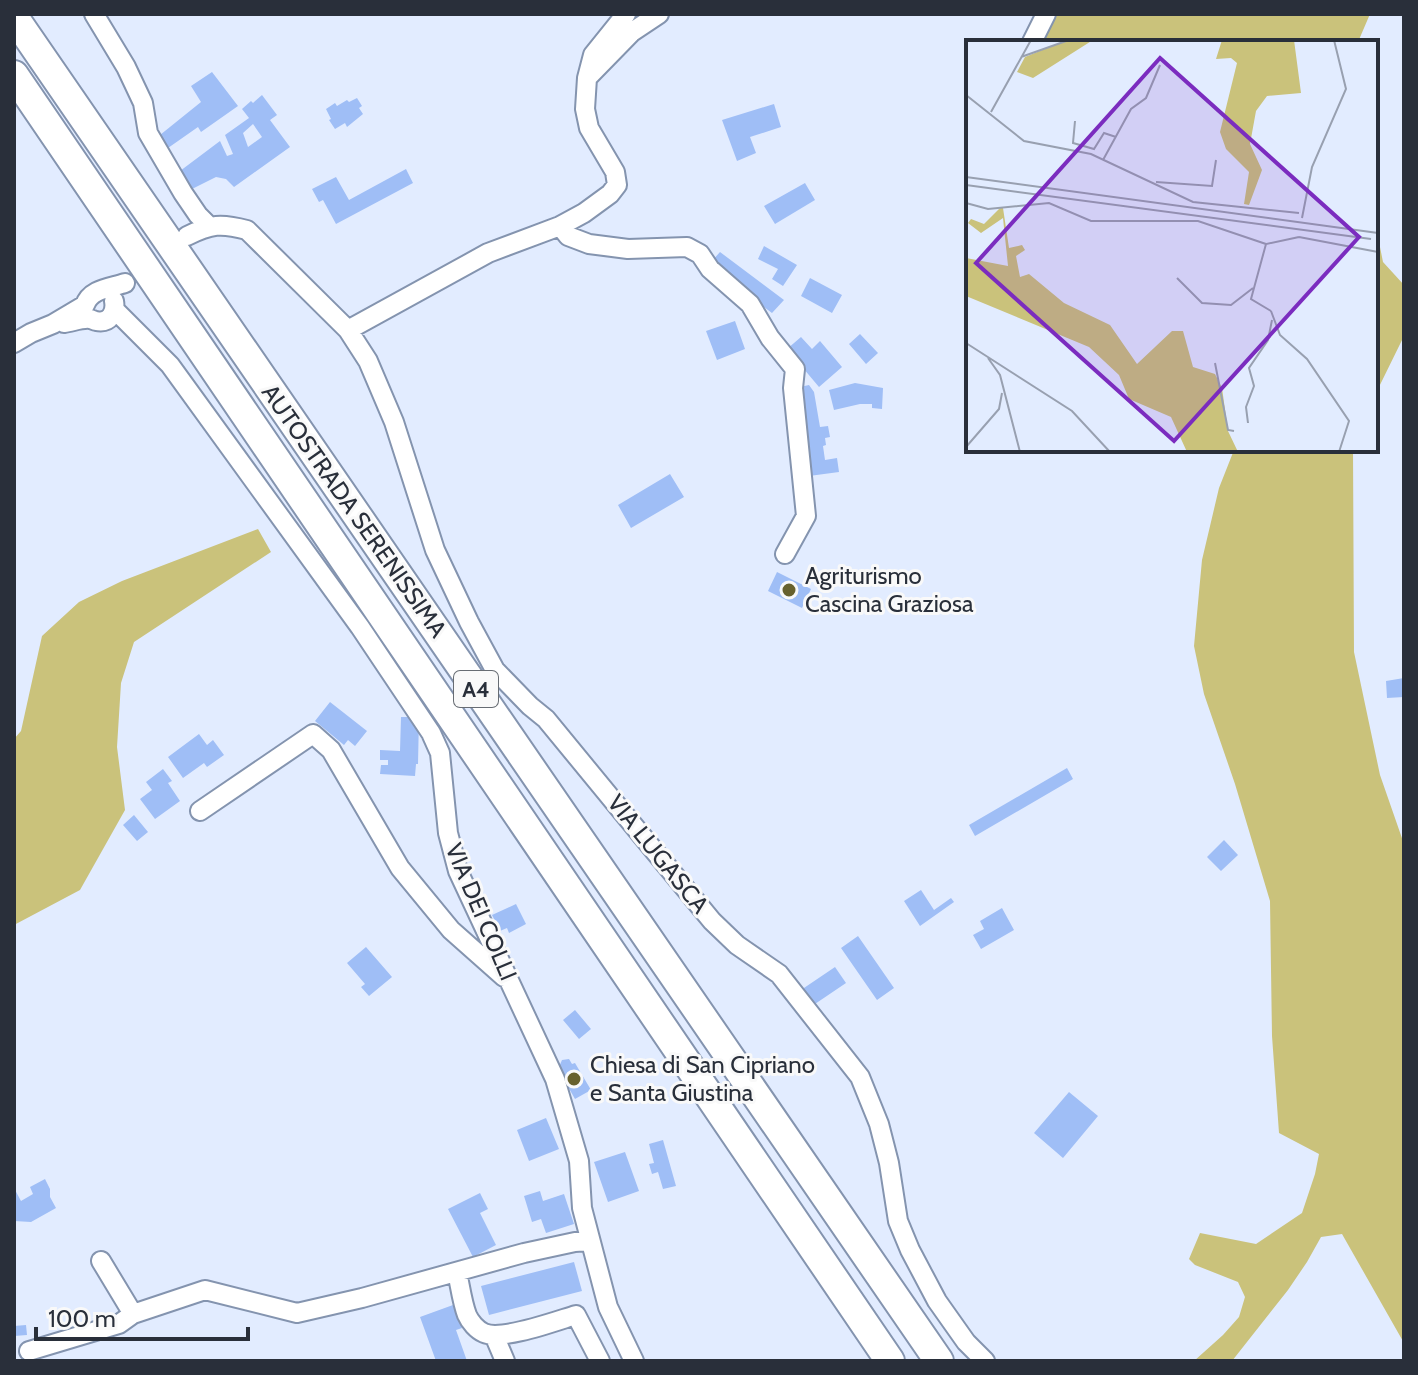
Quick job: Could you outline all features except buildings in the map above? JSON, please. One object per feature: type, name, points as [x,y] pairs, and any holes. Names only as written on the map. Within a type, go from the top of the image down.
[{"type":"highway","name":"AUTOSTRADA SERENISSIMA","points":[[14,17],[939,1361]]},
{"type":"highway","name":"AUTOSTRADA SERENISSIMA","points":[[14,75],[890,1361]]},
{"type":"street","points":[[94,14],[126,67],[143,103],[148,133],[183,193],[209,226],[187,236]]},
{"type":"street","points":[[348,330],[488,253],[560,226],[610,194],[617,185],[615,172],[589,128],[585,109],[587,78],[593,55],[626,14]]},
{"type":"street","points":[[587,78],[632,32],[659,14]]},
{"type":"street","points":[[1033,40],[1046,14]]},
{"type":"street","name":"VIA LUGASCA","points":[[209,226],[247,230],[348,330],[368,361],[394,422],[435,550],[495,670],[546,719],[712,921],[737,945],[779,974],[860,1077],[879,1124],[898,1221],[910,1250],[937,1301],[966,1342],[985,1361]]},
{"type":"street","points":[[560,226],[568,236],[589,244],[628,249],[687,247],[700,254],[710,269],[750,304],[770,338],[795,369],[793,388],[806,516],[785,554]]},
{"type":"street","name":"VIA DEI COLLI","points":[[14,343],[53,324],[102,308],[137,332],[170,365],[360,627],[431,733],[440,753],[448,833],[458,871],[555,1079],[579,1161],[582,1208],[608,1307],[634,1361]]},
{"type":"street","points":[[200,811],[313,734],[331,750],[400,868],[451,930],[509,981]]},
{"type":"street","points":[[29,1351],[119,1324],[133,1314],[205,1290],[297,1313],[524,1253],[590,1241]]},
{"type":"street","points":[[101,1261],[133,1314]]},
{"type":"street","points":[[457,1272],[467,1314],[482,1333],[508,1334],[608,1307]]},
{"type":"street","points":[[576,1315],[600,1361]]},
{"type":"street","points":[[494,1335],[505,1361]]},
{"type":"shaded area","points":[[1046,14],[1370,14],[1359,40],[1035,40]]},
{"type":"shaded area","points":[[1378,237],[1383,262],[1404,285],[1404,336],[1378,389]]},
{"type":"shaded area","points":[[1233,452],[1353,452],[1354,652],[1380,775],[1404,844],[1404,1343],[1342,1234],[1321,1237],[1288,1290],[1232,1361],[1194,1361],[1239,1317],[1245,1297],[1238,1282],[1195,1265],[1189,1259],[1200,1233],[1256,1244],[1302,1213],[1319,1154],[1279,1133],[1272,1036],[1270,901],[1204,694],[1194,646],[1202,560],[1219,488]]},
{"type":"shaded area","points":[[258,529],[271,552],[134,642],[121,683],[117,747],[125,810],[80,890],[14,925],[14,739],[21,731],[42,636],[79,602],[122,581]]},
{"type":"place","name":"Agriturismo Cascina Graziosa","points":[[789,590]]},
{"type":"place","name":"Chiesa di San Cipriano e Santa Giustina","points":[[574,1079]]}]
